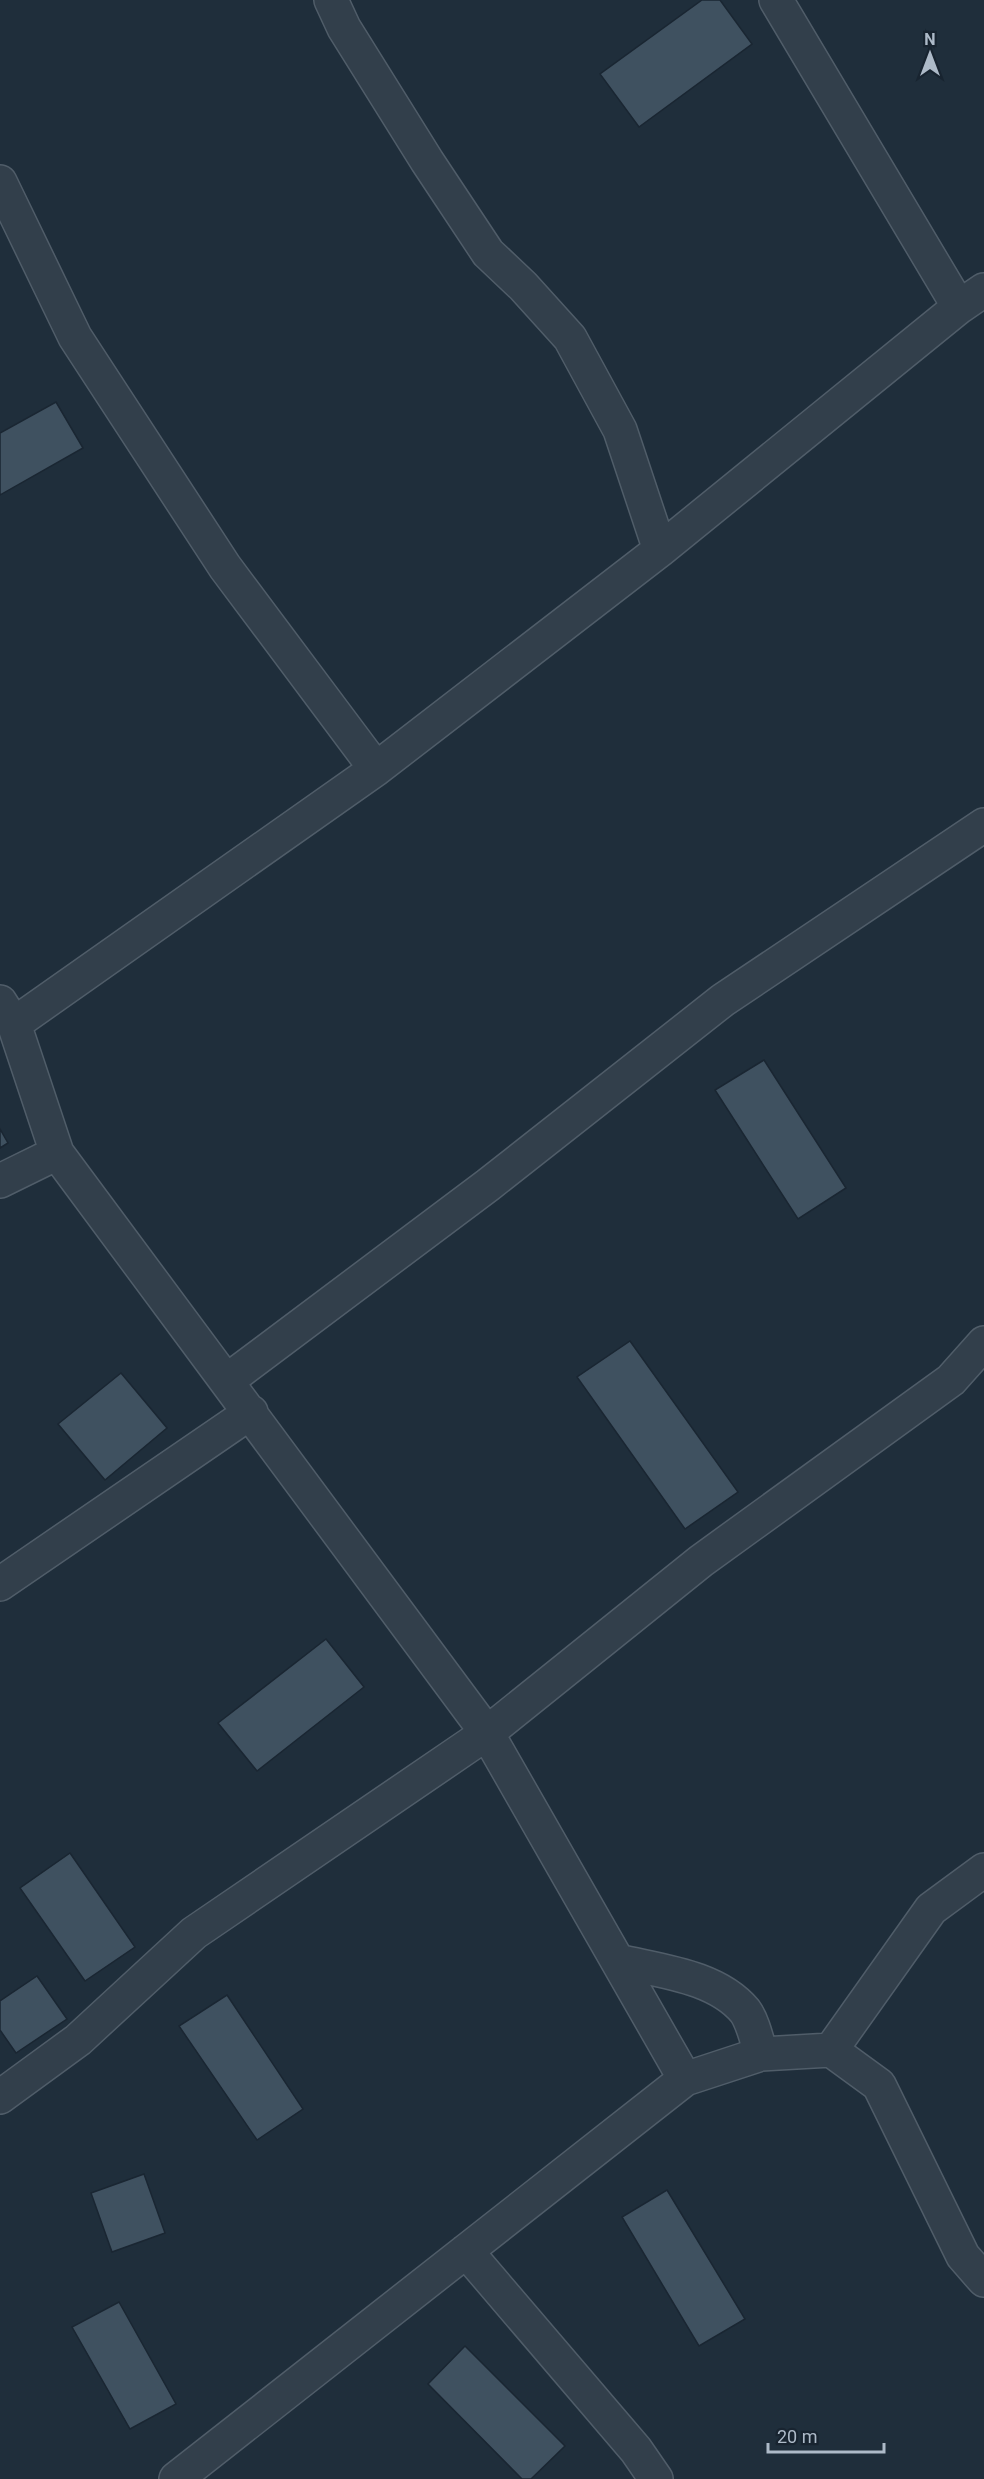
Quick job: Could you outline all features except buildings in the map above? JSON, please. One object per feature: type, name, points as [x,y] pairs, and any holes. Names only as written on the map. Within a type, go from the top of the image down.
[{"type":"street","points":[[331,0],[344,28],[391,104],[488,253],[523,286],[570,338],[620,430],[660,550]]},
{"type":"street","points":[[685,2079],[487,1733],[228,1380],[57,1153],[7,1013],[376,769],[660,550],[971,298],[776,0]]},
{"type":"street","points":[[0,182],[75,337],[225,567],[376,769]]},
{"type":"street","points":[[228,1380],[488,1185],[723,1000],[984,825]]},
{"type":"street","points":[[0,1181],[57,1153]]},
{"type":"street","points":[[0,2097],[78,2040],[194,1933],[487,1733],[701,1561],[951,1380],[984,1343]]},
{"type":"street","points":[[0,1584],[251,1412]]},
{"type":"street","points":[[831,2050],[931,1909],[984,1870]]},
{"type":"street","points":[[618,1961],[696,1980],[731,1997],[747,2013],[761,2054]]},
{"type":"street","points":[[176,2479],[685,2079],[761,2054],[831,2050],[879,2085],[963,2256],[984,2280]]},
{"type":"street","points":[[466,2251],[636,2450],[656,2479]]}]
